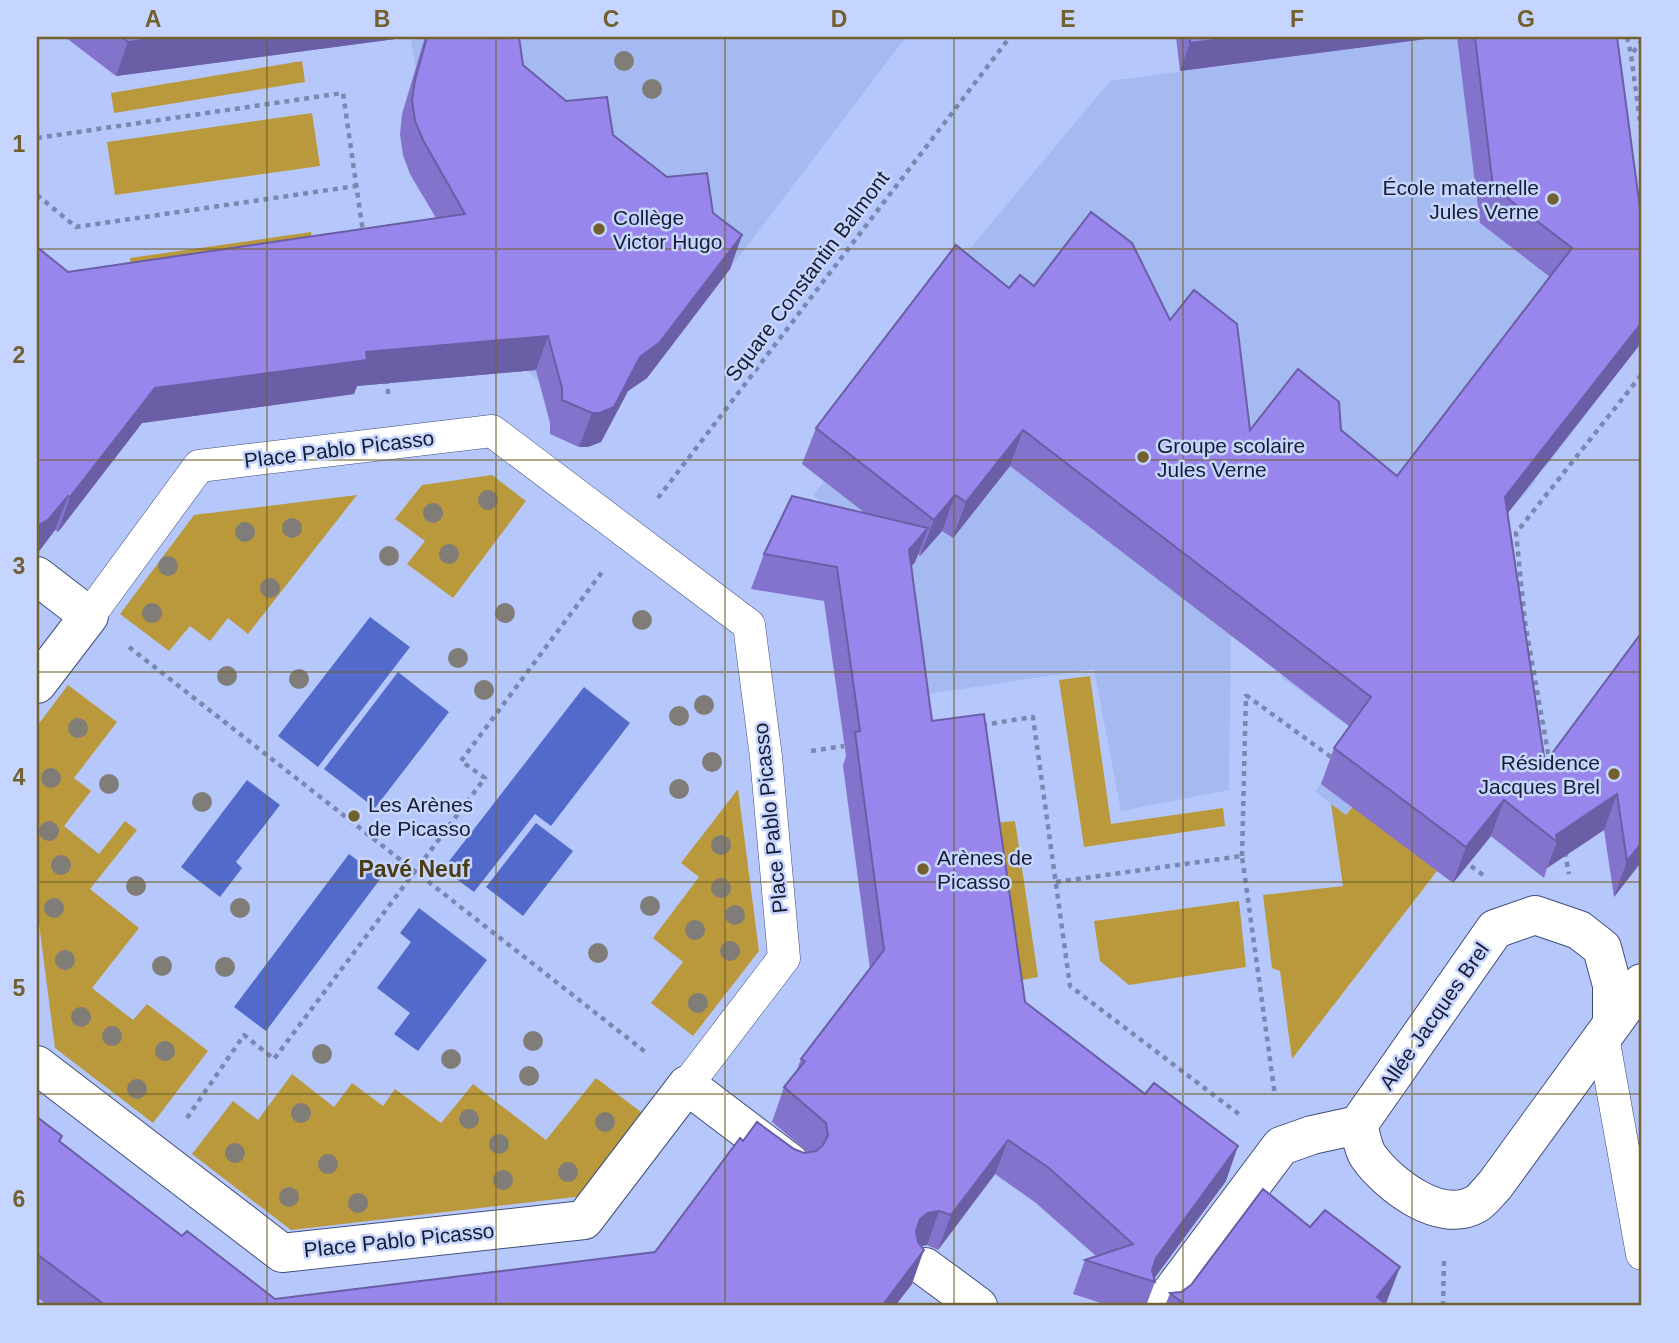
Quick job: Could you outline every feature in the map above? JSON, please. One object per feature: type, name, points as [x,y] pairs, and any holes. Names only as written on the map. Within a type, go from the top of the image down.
[{"type":"street","points":[[37,576],[89,615]]},
{"type":"street","name":"Place Pablo Picasso","points":[[37,684],[89,615]]},
{"type":"street","name":"Allée Jacques Brel","points":[[1358,1125],[1495,929],[1535,915],[1579,930],[1602,948],[1612,985],[1608,1030]]},
{"type":"street","points":[[1161,1306],[1281,1146],[1312,1135],[1358,1125],[1367,1155],[1399,1188],[1450,1209],[1475,1205],[1495,1185],[1642,983]]},
{"type":"street","name":"Place Pablo Picasso","points":[[37,1065],[282,1253],[584,1220],[687,1085]]},
{"type":"street","points":[[687,1085],[794,1166]]},
{"type":"street","points":[[925,1267],[978,1306]]},
{"type":"lane","name":"Place Pablo Picasso","points":[[89,615],[199,466],[492,430],[749,625],[766,758],[784,958],[687,1085]]},
{"type":"lane","points":[[1608,1030],[1642,1254]]},
{"type":"path","name":"Square Constantin Balmont","points":[[630,535],[1010,37]]},
{"type":"path","points":[[1627,37],[1642,136]]},
{"type":"path","points":[[1631,55],[1642,40]]},
{"type":"path","points":[[37,138],[343,93],[365,240]]},
{"type":"path","points":[[37,195],[76,228],[356,186]]},
{"type":"path","points":[[386,374],[390,402]]},
{"type":"path","points":[[1550,769],[1525,622],[1516,533],[1642,374]]},
{"type":"path","points":[[159,1160],[244,1035],[274,1059],[485,778],[461,761],[630,535]]},
{"type":"path","points":[[89,615],[687,1085]]},
{"type":"path","points":[[1281,1146],[1242,856],[1246,694],[1337,762]]},
{"type":"path","points":[[970,726],[1033,717],[1070,986],[1281,1146]]},
{"type":"path","points":[[813,750],[844,746]]},
{"type":"path","points":[[1564,848],[1579,930]]},
{"type":"path","points":[[1056,882],[1242,856]]},
{"type":"shaded area","points":[[369,37],[410,37],[370,42]]},
{"type":"shaded area","name":"Collège Victor Hugo","points":[[410,37],[906,37],[662,358],[641,341],[599,443],[589,446],[589,442],[576,446],[566,441],[556,394],[521,367],[517,372],[416,381],[400,256],[439,250],[435,207],[420,192],[410,174],[403,155],[400,134],[417,75]]},
{"type":"shaded area","name":"Groupe scolaire Jules Verne","points":[[1438,37],[1599,37],[1637,347],[1545,468],[1540,464],[1531,476],[1536,481],[1517,503],[1506,440],[1482,419],[1538,873],[1490,836],[1453,883],[1353,805],[1345,815],[1315,791],[1359,734],[1281,677],[1287,670],[1243,621],[1231,636],[1229,790],[1121,811],[1094,669],[916,696],[897,561],[813,496],[824,481],[802,463],[943,281],[1110,81]]},
{"type":"shaded area","points":[[302,61],[305,82],[114,113],[111,93]]},
{"type":"shaded area","points":[[312,113],[320,166],[115,195],[107,142]]},
{"type":"shaded area","points":[[311,232],[313,250],[132,276],[130,258]]},
{"type":"shaded area","points":[[492,475],[526,501],[453,598],[407,564],[425,541],[395,519],[422,485]]},
{"type":"shaded area","points":[[357,495],[248,634],[228,618],[210,641],[190,626],[169,651],[120,614],[194,515]]},
{"type":"shaded area","points":[[1090,676],[1111,824],[1223,808],[1225,826],[1084,847],[1059,680]]},
{"type":"shaded area","points":[[68,685],[117,722],[74,778],[91,791],[64,826],[99,854],[125,821],[137,830],[90,889],[139,928],[92,988],[133,1020],[147,1004],[208,1051],[153,1123],[55,1048],[37,908],[37,726]]},
{"type":"shaded area","points":[[738,789],[759,951],[693,1036],[651,1003],[683,962],[653,938],[699,877],[681,863]]},
{"type":"shaded area","points":[[1331,804],[1346,815],[1354,805],[1437,871],[1292,1059],[1280,971],[1272,968],[1263,895],[1343,886]]},
{"type":"shaded area","points":[[1015,821],[1038,977],[1016,981],[995,823]]},
{"type":"shaded area","points":[[1239,901],[1246,967],[1129,985],[1100,961],[1094,921]]},
{"type":"shaded area","points":[[292,1074],[334,1107],[352,1083],[383,1106],[395,1089],[441,1123],[473,1084],[546,1140],[596,1078],[645,1115],[583,1196],[291,1230],[192,1154],[233,1101],[258,1120]]},
{"type":"water","points":[[370,617],[410,647],[318,767],[278,736]]},
{"type":"water","points":[[398,672],[449,712],[375,808],[324,769]]},
{"type":"water","points":[[584,687],[630,723],[551,826],[535,814],[474,892],[443,869]]},
{"type":"water","points":[[247,780],[280,805],[236,862],[242,868],[220,897],[181,867]]},
{"type":"water","points":[[536,823],[573,851],[523,916],[486,887]]},
{"type":"water","points":[[349,854],[381,878],[266,1031],[234,1007]]},
{"type":"water","points":[[419,908],[487,960],[418,1051],[394,1034],[410,1013],[377,988],[411,942],[400,933]]},
{"type":"building","points":[[122,37],[165,37],[128,42]]},
{"type":"building","points":[[427,37],[519,37],[523,65],[566,101],[607,97],[613,135],[667,177],[707,173],[713,213],[742,235],[659,343],[640,357],[614,407],[600,413],[592,413],[562,400],[562,388],[548,336],[366,352],[367,360],[155,388],[70,497],[68,496],[48,520],[37,526],[37,247],[68,272],[465,214],[415,121],[412,100]]},
{"type":"building","points":[[1190,37],[1237,37],[1190,43]]},
{"type":"building","points":[[1475,37],[1617,37],[1642,223],[1642,322],[1505,497],[1545,763],[1642,632],[1642,842],[1627,861],[1617,794],[1556,835],[1557,842],[1504,800],[1466,847],[1334,748],[1371,697],[1023,430],[966,502],[955,495],[934,520],[816,428],[956,245],[1009,288],[1020,275],[1034,286],[1091,212],[1132,243],[1170,320],[1194,290],[1237,324],[1250,430],[1298,369],[1339,402],[1341,430],[1397,476],[1572,248],[1493,187]]},
{"type":"building","name":"Arènes de Picasso","points":[[792,496],[928,528],[909,550],[932,721],[984,714],[1025,1002],[1145,1094],[1154,1083],[1238,1146],[1156,1258],[1152,1270],[1155,1282],[1085,1260],[1133,1244],[1049,1168],[1008,1140],[951,1215],[939,1211],[928,1213],[920,1219],[916,1231],[918,1242],[924,1250],[882,1306],[106,1306],[37,1254],[37,1117],[62,1136],[59,1141],[182,1236],[187,1231],[275,1299],[655,1252],[740,1138],[743,1141],[757,1122],[794,1149],[804,1153],[816,1151],[823,1145],[828,1135],[826,1123],[784,1087],[805,1061],[801,1059],[884,950],[855,732],[860,731],[837,567],[764,554]]},
{"type":"building","points":[[1263,1189],[1310,1227],[1325,1210],[1400,1267],[1377,1297],[1388,1306],[1187,1306],[1170,1293],[1181,1292],[1191,1285]]},
{"type":"place","name":"École maternelle Jules Verne","points":[[1553,199]]},
{"type":"place","name":"Collège Victor Hugo","points":[[599,229]]},
{"type":"place","name":"Groupe scolaire Jules Verne","points":[[1143,457]]},
{"type":"place","name":"Résidence Jacques Brel","points":[[1614,774]]},
{"type":"place","name":"Les Arènes de Picasso","points":[[354,816]]},
{"type":"place","name":"Arènes de Picasso","points":[[923,869]]},
{"type":"district","name":"Pavé Neuf","points":[[414,869]]}]
